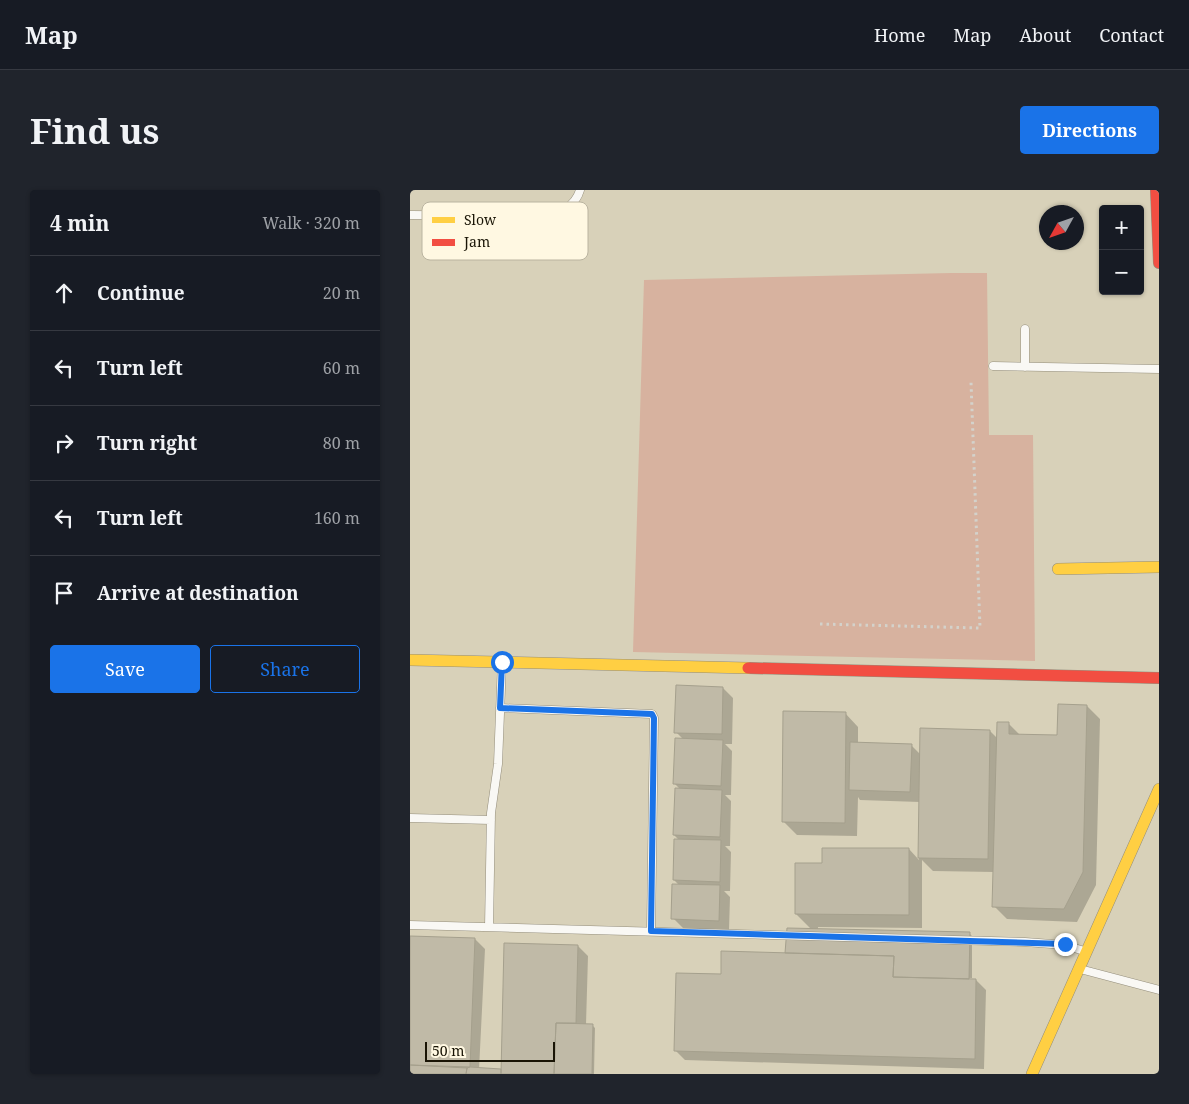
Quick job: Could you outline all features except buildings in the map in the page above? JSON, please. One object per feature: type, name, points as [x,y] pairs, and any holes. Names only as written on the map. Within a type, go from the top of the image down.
[{"type":"street","points":[[1156,190],[1159,263]]},
{"type":"street","points":[[1058,569],[1159,567]]},
{"type":"street","points":[[410,660],[1159,678]]},
{"type":"street","points":[[1032,1074],[1159,789]]},
{"type":"lane","points":[[573,202],[580,190]]},
{"type":"lane","points":[[1025,328],[1025,367]]},
{"type":"lane","points":[[993,366],[1159,369]]},
{"type":"lane","points":[[489,927],[491,820],[498,764],[502,662]]},
{"type":"lane","points":[[500,708],[652,714],[654,718],[651,931]]},
{"type":"lane","points":[[410,818],[491,820]]},
{"type":"lane","points":[[410,925],[1065,944],[1086,952]]},
{"type":"lane","points":[[1078,968],[1091,974],[1159,990]]},
{"type":"path","points":[[820,624],[980,628],[971,382]]},
{"type":"shaded area","points":[[987,273],[989,435],[1033,435],[1035,661],[633,652],[644,280]]},
{"type":"traffic: slow","points":[[1058,569],[1159,567]]},
{"type":"traffic: slow","points":[[410,660],[748,668]]},
{"type":"traffic: slow","points":[[1032,1074],[1159,789]]},
{"type":"traffic: jam","points":[[1156,190],[1159,263]]},
{"type":"traffic: jam","points":[[748,668],[1159,678]]},
{"type":"route","points":[[502,662],[500,708],[652,714],[654,718],[651,931],[1065,944]]}]
